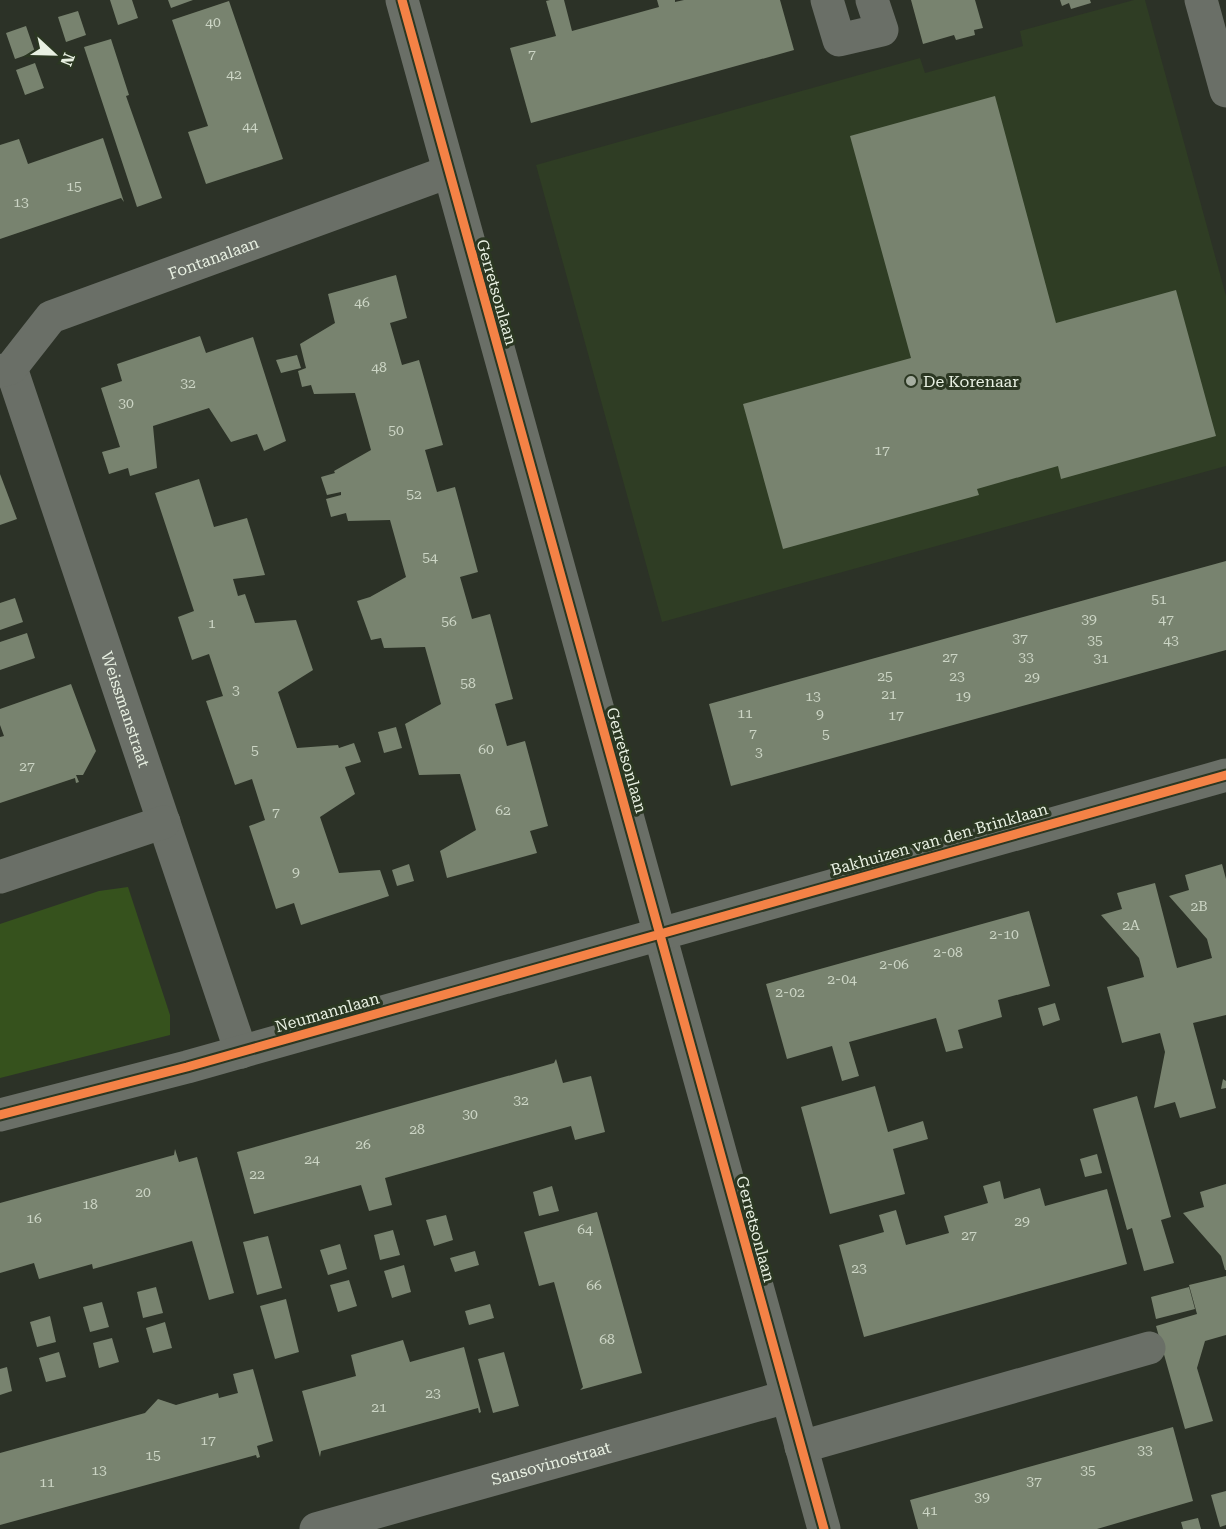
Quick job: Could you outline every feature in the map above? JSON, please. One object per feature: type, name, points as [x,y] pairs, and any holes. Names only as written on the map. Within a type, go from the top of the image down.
[{"type":"street","name":"Gerretsonlaan","points":[[402,0],[824,1529]]},
{"type":"street","points":[[827,0],[839,40],[882,30],[872,0]]},
{"type":"street","points":[[1201,0],[1226,91]]},
{"type":"street","name":"Fontanalaan","points":[[6,370],[51,316],[448,172]]},
{"type":"street","name":"Weissmanstraat","points":[[6,370],[164,822],[241,1052]]},
{"type":"street","name":"Bakhuizen van den Brinklaan","points":[[660,933],[1226,775]]},
{"type":"street","points":[[0,877],[164,822]]},
{"type":"street","name":"Neumannlaan","points":[[0,1115],[241,1052],[660,933]]},
{"type":"street","points":[[801,1448],[1149,1348]]},
{"type":"street","name":"Sansovinostraat","points":[[316,1529],[366,1522],[786,1397]]},
{"type":"shaded area","name":"De Korenaar","points":[[1134,0],[1145,0],[1226,296],[1226,466],[662,622],[536,165],[920,58],[925,73],[1023,46],[1020,31]]},
{"type":"green space","points":[[128,887],[170,1015],[170,1035],[0,1078],[0,924],[99,891]]},
{"type":"building","points":[[110,0],[132,0],[138,18],[118,25]]},
{"type":"building","points":[[168,0],[193,0],[171,8]]},
{"type":"building","points":[[564,0],[572,31],[659,7],[657,0],[675,0],[675,2],[684,0],[780,0],[794,50],[531,123],[510,48],[556,36],[546,1]]},
{"type":"building","points":[[911,0],[975,0],[983,28],[974,30],[975,35],[956,40],[954,35],[923,44]]},
{"type":"building","points":[[1060,0],[1090,0],[1091,3],[1071,9],[1069,3],[1062,6]]},
{"type":"building","points":[[229,1],[283,159],[206,184],[188,132],[208,126],[172,20]]},
{"type":"building","points":[[78,11],[86,35],[66,42],[58,17]]},
{"type":"building","points":[[26,26],[35,52],[15,59],[6,33]]},
{"type":"building","points":[[111,39],[129,95],[126,96],[162,198],[137,207],[84,47]]},
{"type":"building","points":[[35,63],[44,88],[25,95],[16,70]]},
{"type":"building","points":[[995,96],[1056,323],[1176,290],[1216,436],[1061,479],[1058,466],[977,489],[979,495],[783,549],[743,404],[911,358],[850,136]]},
{"type":"building","points":[[103,138],[124,202],[121,198],[0,239],[0,145],[19,139],[28,164]]},
{"type":"building","points":[[396,275],[407,318],[390,323],[402,365],[419,360],[443,445],[425,450],[437,492],[455,487],[478,572],[460,577],[472,619],[490,614],[513,699],[495,704],[507,746],[525,741],[548,826],[530,831],[537,853],[447,878],[440,851],[476,830],[460,774],[419,775],[405,724],[441,704],[425,647],[384,648],[381,638],[371,640],[357,601],[370,597],[406,577],[390,520],[348,521],[346,513],[331,517],[326,499],[341,495],[341,492],[327,495],[321,477],[335,473],[334,471],[371,450],[355,393],[314,394],[311,385],[302,387],[298,371],[306,368],[300,344],[335,323],[328,294]]},
{"type":"building","points":[[200,336],[206,353],[253,337],[286,441],[264,451],[257,434],[231,442],[209,408],[153,426],[157,468],[130,476],[128,468],[109,474],[102,452],[120,447],[101,388],[122,381],[117,364]]},
{"type":"building","points":[[297,355],[301,368],[281,373],[276,360]]},
{"type":"building","points":[[0,474],[17,519],[0,525]]},
{"type":"building","points":[[199,479],[214,527],[247,518],[265,575],[233,579],[238,596],[245,594],[255,623],[296,620],[313,670],[278,692],[297,748],[338,745],[339,748],[354,743],[361,762],[345,767],[355,794],[320,817],[339,873],[380,870],[389,896],[301,925],[294,903],[276,909],[249,826],[265,820],[252,779],[235,785],[206,701],[223,696],[209,654],[192,660],[178,617],[194,611],[155,493]]},
{"type":"building","points":[[1226,561],[1226,650],[731,786],[709,704]]},
{"type":"building","points":[[15,598],[23,622],[0,630],[0,603]]},
{"type":"building","points":[[27,633],[35,658],[0,670],[0,642]]},
{"type":"building","points":[[71,684],[96,751],[83,775],[76,775],[79,782],[76,783],[75,778],[0,803],[0,737],[4,736],[0,725],[0,709]]},
{"type":"building","points":[[396,727],[402,748],[384,753],[378,732]]},
{"type":"building","points":[[409,864],[414,881],[397,886],[392,870]]},
{"type":"building","points":[[1222,864],[1226,879],[1226,1015],[1193,1023],[1216,1108],[1180,1118],[1175,1102],[1154,1108],[1165,1052],[1160,1033],[1122,1043],[1107,987],[1144,977],[1139,958],[1101,915],[1122,909],[1117,893],[1155,883],[1177,968],[1212,958],[1207,939],[1169,896],[1189,890],[1185,875]]},
{"type":"building","points":[[1029,911],[1050,986],[998,1000],[1002,1017],[958,1030],[963,1048],[946,1052],[936,1018],[849,1042],[859,1076],[842,1081],[832,1046],[787,1059],[766,984]]},
{"type":"building","points":[[1055,1003],[1060,1020],[1043,1026],[1038,1008]]},
{"type":"building","points":[[556,1059],[563,1083],[591,1076],[605,1132],[575,1140],[571,1126],[385,1178],[392,1205],[369,1211],[361,1185],[254,1214],[237,1152],[554,1063]]},
{"type":"building","points":[[1223,1079],[1226,1081],[1226,1088],[1221,1089]]},
{"type":"building","points":[[875,1086],[888,1132],[923,1121],[928,1139],[893,1149],[905,1194],[830,1214],[801,1107]]},
{"type":"building","points":[[1137,1096],[1171,1217],[1161,1220],[1174,1263],[1144,1271],[1132,1228],[1127,1230],[1093,1109]]},
{"type":"building","points":[[175,1149],[179,1162],[197,1157],[234,1293],[209,1300],[192,1241],[93,1269],[92,1264],[39,1279],[34,1263],[0,1273],[0,1203],[174,1155]]},
{"type":"building","points":[[1097,1154],[1102,1173],[1085,1177],[1080,1159]]},
{"type":"building","points":[[1000,1181],[1004,1199],[1040,1188],[1045,1206],[1107,1189],[1127,1264],[864,1337],[839,1245],[884,1232],[879,1215],[896,1210],[906,1245],[949,1233],[944,1216],[988,1203],[983,1186]]},
{"type":"building","points":[[1226,1184],[1225,1270],[1221,1256],[1183,1213],[1204,1207],[1200,1192]]},
{"type":"building","points":[[552,1186],[559,1211],[539,1216],[533,1192]]},
{"type":"building","points":[[597,1212],[642,1373],[580,1390],[583,1387],[554,1282],[539,1286],[524,1232]]},
{"type":"building","points":[[446,1215],[453,1240],[434,1246],[426,1220]]},
{"type":"building","points":[[393,1230],[400,1255],[380,1260],[374,1235]]},
{"type":"building","points":[[268,1236],[282,1288],[257,1295],[243,1242]]},
{"type":"building","points":[[340,1244],[347,1269],[328,1275],[320,1250]]},
{"type":"building","points":[[475,1251],[479,1265],[455,1272],[450,1258]]},
{"type":"building","points":[[404,1265],[411,1292],[392,1298],[384,1271]]},
{"type":"building","points":[[1226,1276],[1226,1335],[1205,1341],[1197,1368],[1213,1421],[1185,1429],[1156,1326],[1197,1314],[1189,1285]]},
{"type":"building","points":[[349,1280],[357,1306],[338,1312],[330,1285]]},
{"type":"building","points":[[156,1287],[163,1313],[143,1318],[137,1292]]},
{"type":"building","points":[[1189,1287],[1195,1309],[1156,1319],[1151,1297]]},
{"type":"building","points":[[286,1299],[299,1352],[275,1359],[260,1306]]},
{"type":"building","points":[[102,1302],[109,1327],[90,1332],[83,1307]]},
{"type":"building","points":[[490,1304],[494,1318],[469,1325],[465,1311]]},
{"type":"building","points":[[50,1316],[56,1342],[37,1347],[30,1322]]},
{"type":"building","points":[[165,1322],[172,1348],[153,1353],[146,1328]]},
{"type":"building","points":[[112,1338],[119,1362],[99,1368],[93,1343]]},
{"type":"building","points":[[403,1340],[410,1362],[464,1347],[481,1412],[479,1413],[478,1408],[321,1451],[320,1457],[302,1391],[356,1376],[351,1355]]},
{"type":"building","points":[[59,1352],[66,1377],[46,1382],[39,1358]]},
{"type":"building","points":[[504,1352],[519,1406],[493,1413],[478,1359]]},
{"type":"building","points":[[7,1367],[12,1391],[0,1395],[0,1369]]},
{"type":"building","points":[[253,1369],[273,1441],[257,1446],[260,1457],[257,1458],[256,1455],[0,1525],[0,1453],[145,1413],[158,1399],[176,1405],[218,1393],[219,1398],[238,1393],[233,1374]]},
{"type":"building","points":[[1173,1427],[1193,1501],[1097,1529],[918,1529],[910,1500]]},
{"type":"building","points":[[1226,1491],[1226,1525],[1220,1527],[1211,1495]]},
{"type":"building","points":[[1198,1518],[1201,1529],[1183,1529],[1181,1522]]},
{"type":"cycle path","points":[[402,0],[824,1529]]},
{"type":"cycle path","points":[[0,1115],[187,1067],[1226,775]]},
{"type":"place","name":"De Korenaar","points":[[911,381]]}]
